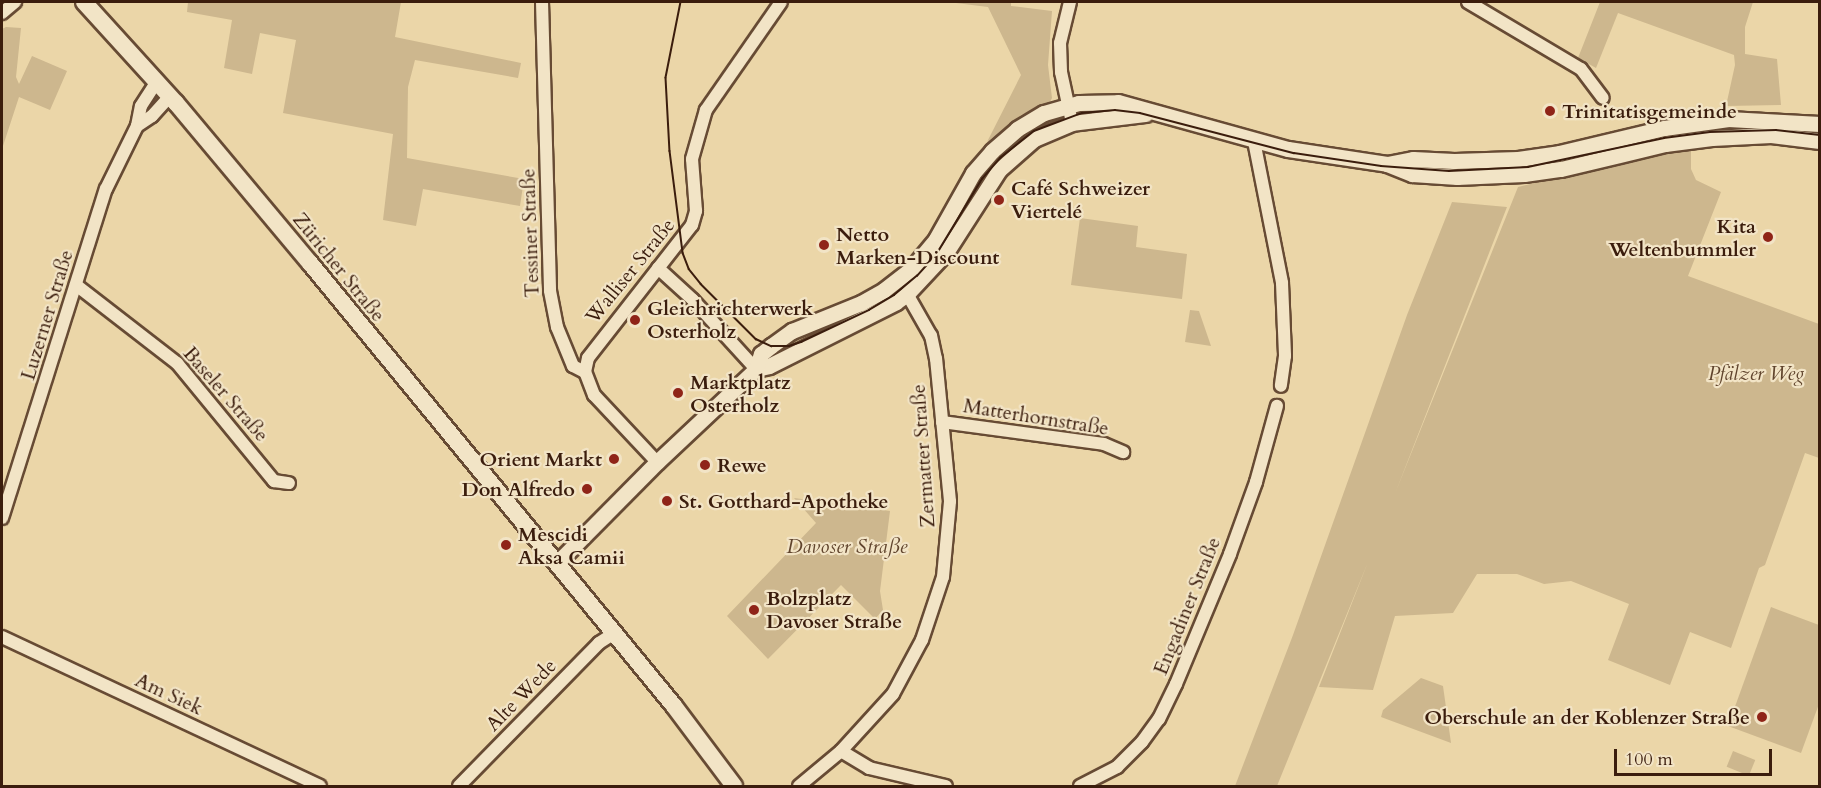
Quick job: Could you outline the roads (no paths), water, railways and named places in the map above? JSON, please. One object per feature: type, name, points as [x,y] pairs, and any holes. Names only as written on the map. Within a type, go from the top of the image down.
[{"type":"main road","name":"Züricher Straße","points":[[84,2],[170,96],[557,563]]},
{"type":"main road","points":[[557,563],[734,786]]},
{"type":"main road","points":[[707,752],[723,786]]},
{"type":"street","points":[[2,13],[15,2]]},
{"type":"street","name":"Tessiner Straße","points":[[542,2],[550,291],[557,327],[573,366],[585,372],[594,394],[657,462]]},
{"type":"street","name":"Walliser Straße","points":[[585,372],[595,347],[692,225],[696,211],[692,159],[706,110],[781,2]]},
{"type":"street","points":[[1070,2],[1060,43],[1061,72],[1072,123]]},
{"type":"street","points":[[1468,2],[1581,69],[1603,98]]},
{"type":"street","name":"Luzerner Straße","points":[[2,518],[106,189],[137,126],[141,106],[157,81]]},
{"type":"street","name":"Luzerner Straße","points":[[137,126],[152,116],[170,96]]},
{"type":"street","points":[[557,563],[657,462],[756,369],[761,354],[800,328],[861,303],[884,290],[912,268],[936,238],[969,179],[992,151],[1017,129],[1044,113],[1068,106],[1106,101],[1254,141],[1387,164],[1412,174],[1457,177],[1524,174],[1561,169],[1665,144],[1712,138],[1771,135],[1820,141]]},
{"type":"street","points":[[756,369],[769,366],[896,302],[907,294],[947,251],[999,170],[1034,140],[1072,123],[1116,116],[1152,114]]},
{"type":"street","points":[[1387,164],[1413,159],[1454,161],[1518,159],[1688,123],[1736,118],[1820,124]]},
{"type":"street","points":[[1254,141],[1282,283],[1285,356],[1281,386]]},
{"type":"street","points":[[658,268],[693,300],[756,369]]},
{"type":"street","name":"Baseler Straße","points":[[76,285],[177,363],[274,481],[289,483]]},
{"type":"street","name":"Zermatter Straße","points":[[799,786],[841,751],[893,694],[922,640],[943,577],[950,525],[936,359],[931,336],[907,294]]},
{"type":"street","points":[[800,328],[799,337],[806,347]]},
{"type":"street","name":"Engadiner Straße","points":[[1080,786],[1117,767],[1142,742],[1159,719],[1230,554],[1256,482],[1277,406]]},
{"type":"street","name":"Matterhornstraße","points":[[942,422],[1104,444],[1123,452]]},
{"type":"street","name":"Alte Wede","points":[[459,786],[599,643],[613,634]]},
{"type":"street","name":"Am Siek","points":[[2,637],[320,786]]},
{"type":"street","points":[[841,751],[869,768],[946,786]]},
{"type":"tram line","points":[[681,2],[666,78],[670,151],[683,253],[689,269],[701,284],[756,339],[771,346],[789,346],[801,342],[869,310],[894,295],[917,276],[936,255],[982,179],[1000,158],[1034,131],[1082,113],[1115,110],[1140,113],[1294,153],[1381,166],[1449,171],[1528,167],[1664,138],[1710,132],[1776,130],[1820,135]]},
{"type":"place","name":"Trinitatisgemeinde","points":[[1550,111]]},
{"type":"place","name":"Café Schweizer Viertelé","points":[[999,200]]},
{"type":"place","name":"Kita Weltenbummler","points":[[1768,237]]},
{"type":"place","name":"Netto Marken-Discount","points":[[824,245]]},
{"type":"place","name":"Gleichrichterwerk Osterholz","points":[[635,320]]},
{"type":"place","name":"Marktplatz Osterholz","points":[[678,393]]},
{"type":"place","name":"Orient Markt","points":[[614,459]]},
{"type":"place","name":"Rewe","points":[[705,465]]},
{"type":"place","name":"Don Alfredo","points":[[587,489]]},
{"type":"place","name":"St. Gotthard-Apotheke","points":[[667,501]]},
{"type":"place","name":"Mescidi Aksa Camii","points":[[506,545]]},
{"type":"place","name":"Bolzplatz Davoser Straße","points":[[754,610]]},
{"type":"place","name":"Oberschule an der Koblenzer Straße","points":[[1762,717]]},
{"type":"park label","name":"Pfälzer Weg","points":[[1756,373]]},
{"type":"park label","name":"Davoser Straße","points":[[847,546]]}]
